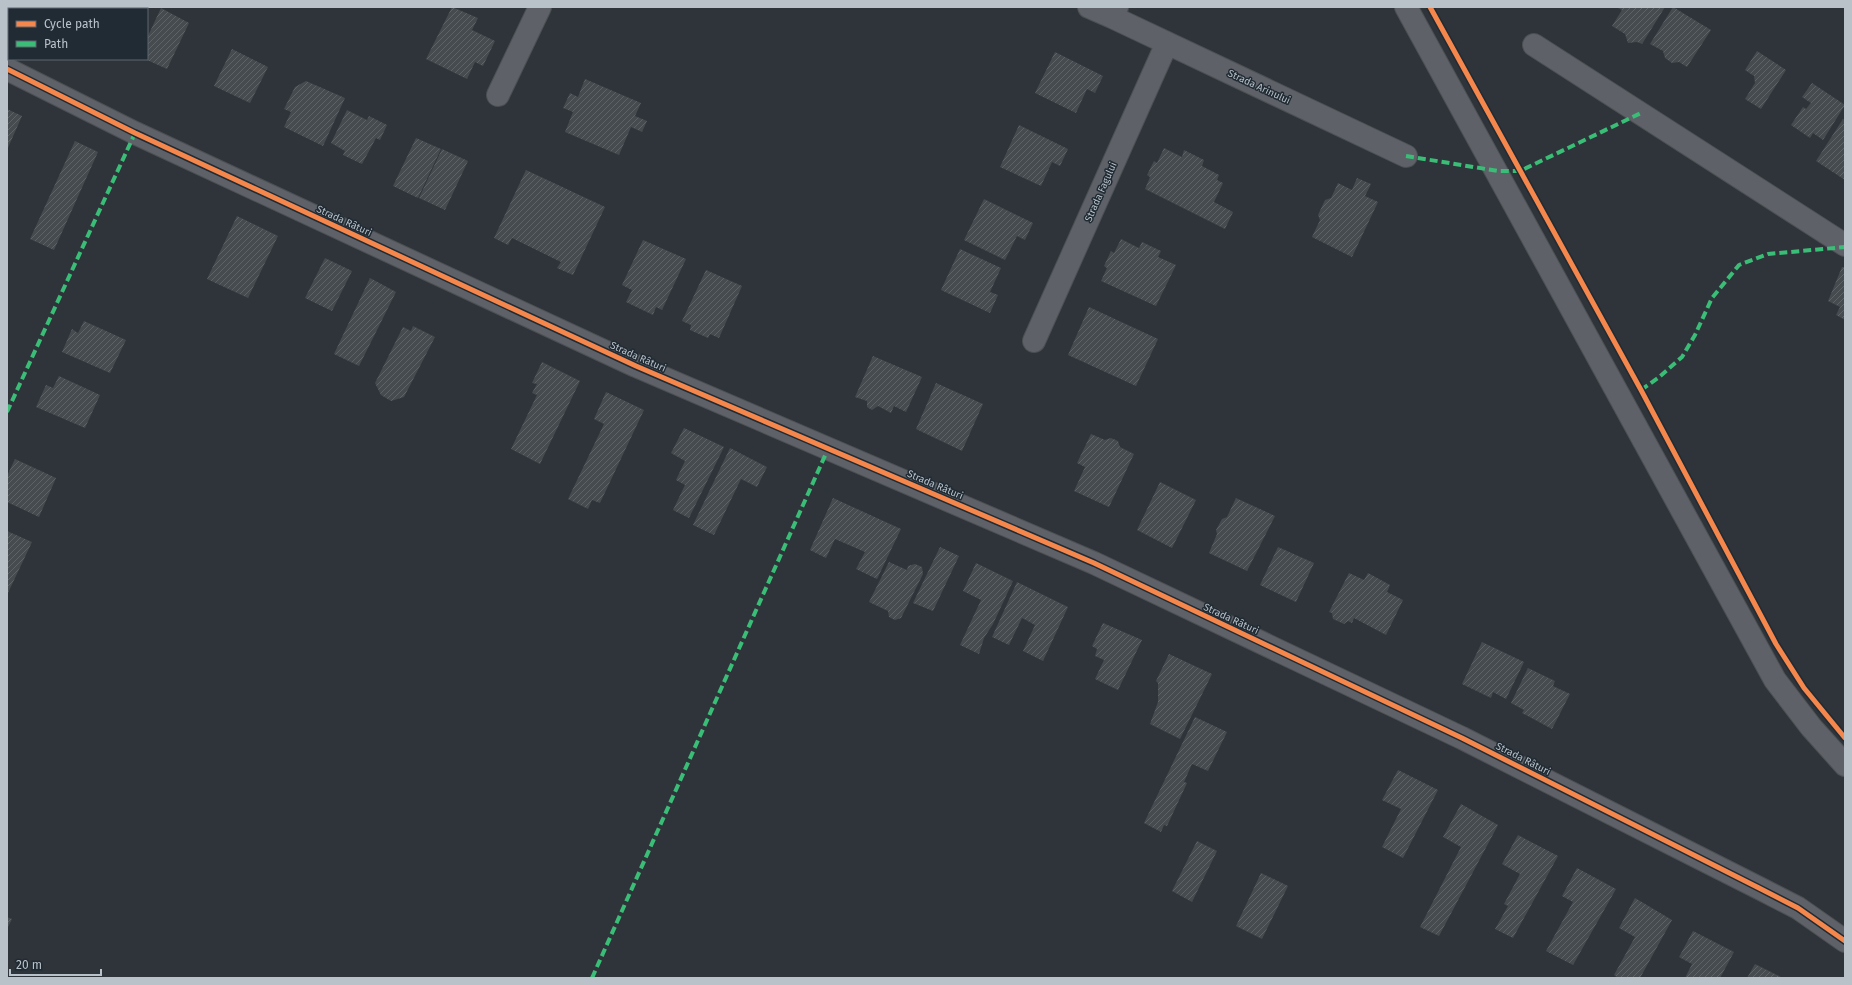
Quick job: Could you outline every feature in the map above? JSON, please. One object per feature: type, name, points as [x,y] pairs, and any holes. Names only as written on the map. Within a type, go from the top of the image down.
[{"type":"street","points":[[498,95],[540,7]]},
{"type":"street","name":"Strada Arinului","points":[[1088,7],[1114,12],[1168,43],[1406,156]]},
{"type":"street","points":[[1406,7],[1775,680],[1811,727],[1845,765]]},
{"type":"street","name":"Strada Fagului","points":[[1034,341],[1168,43]]},
{"type":"street","points":[[1534,44],[1845,245]]},
{"type":"street","name":"Strada Râturi","points":[[7,69],[142,137],[636,366],[1094,563],[1462,738],[1798,908],[1845,941]]},
{"type":"building","points":[[37,7],[75,7],[74,8]]},
{"type":"building","points":[[84,7],[132,7],[132,8]]},
{"type":"building","points":[[452,7],[478,18],[472,30],[495,41],[483,66],[475,62],[467,79],[426,59]]},
{"type":"building","points":[[1616,7],[1665,7],[1642,44],[1637,42],[1628,43],[1625,34],[1612,26],[1622,10]]},
{"type":"building","points":[[1673,7],[1711,30],[1687,67],[1679,62],[1672,63],[1665,58],[1663,51],[1650,44]]},
{"type":"building","points":[[161,8],[189,23],[167,69],[147,60],[148,36]]},
{"type":"building","points":[[232,49],[268,67],[250,103],[214,86]]},
{"type":"building","points":[[1757,51],[1786,70],[1761,109],[1745,99],[1755,83],[1754,76],[1745,70]]},
{"type":"building","points":[[1055,52],[1103,76],[1095,93],[1087,89],[1076,113],[1035,93]]},
{"type":"building","points":[[585,79],[641,103],[635,116],[647,121],[642,132],[631,127],[619,155],[565,132],[573,112],[563,108],[570,93],[578,97]]},
{"type":"building","points":[[306,81],[345,98],[323,146],[284,127],[291,112],[284,109],[295,87]]},
{"type":"building","points":[[1812,83],[1845,105],[1823,140],[1813,133],[1810,138],[1791,125],[1803,107],[1806,109],[1811,103],[1802,97]]},
{"type":"building","points":[[7,109],[22,116],[7,150]]},
{"type":"building","points":[[347,110],[367,120],[369,116],[387,125],[380,140],[376,138],[362,164],[343,155],[345,151],[331,143]]},
{"type":"building","points":[[1843,119],[1845,120],[1845,180],[1816,161]]},
{"type":"building","points":[[1019,125],[1068,149],[1060,166],[1052,162],[1041,186],[1000,167]]},
{"type":"building","points":[[416,138],[441,149],[418,198],[393,186]]},
{"type":"building","points":[[75,141],[98,152],[54,250],[30,239]]},
{"type":"building","points":[[1164,148],[1182,157],[1184,150],[1204,160],[1202,166],[1219,175],[1217,180],[1223,183],[1214,202],[1233,212],[1225,229],[1145,189],[1150,177],[1147,175],[1154,161],[1157,163]]},
{"type":"building","points":[[442,149],[468,161],[445,210],[419,198]]},
{"type":"building","points":[[526,170],[605,207],[573,275],[557,268],[561,262],[512,238],[508,245],[494,238]]},
{"type":"building","points":[[1357,178],[1371,184],[1365,196],[1378,202],[1352,257],[1312,237],[1320,220],[1318,215],[1325,200],[1331,198],[1338,183],[1352,190]]},
{"type":"building","points":[[984,199],[1033,223],[1025,240],[1017,236],[1005,260],[964,240]]},
{"type":"building","points":[[237,216],[278,236],[248,298],[207,279]]},
{"type":"building","points":[[1121,239],[1139,248],[1142,242],[1161,251],[1158,257],[1176,265],[1156,306],[1101,281],[1107,268],[1104,266],[1111,251],[1114,253]]},
{"type":"building","points":[[643,240],[686,259],[662,310],[656,307],[653,315],[626,302],[632,290],[622,285]]},
{"type":"building","points":[[960,249],[1001,268],[990,292],[998,295],[990,313],[941,290]]},
{"type":"building","points":[[325,258],[352,271],[332,311],[305,298]]},
{"type":"building","points":[[1842,267],[1845,267],[1845,320],[1836,315],[1840,307],[1828,301]]},
{"type":"building","points":[[706,270],[742,286],[719,338],[710,334],[708,338],[690,330],[691,325],[682,321]]},
{"type":"building","points":[[370,278],[396,292],[359,366],[334,354]]},
{"type":"building","points":[[1089,307],[1158,339],[1136,386],[1068,355]]},
{"type":"building","points":[[84,321],[126,340],[110,373],[62,352],[72,329],[78,333]]},
{"type":"building","points":[[413,326],[435,337],[404,397],[391,401],[381,395],[375,383],[403,327],[411,331]]},
{"type":"building","points":[[873,356],[922,377],[906,412],[894,406],[891,413],[878,406],[872,410],[867,407],[867,401],[855,397]]},
{"type":"building","points":[[542,362],[580,381],[540,464],[511,449],[537,395],[532,393],[537,384],[532,383]]},
{"type":"building","points":[[59,376],[100,395],[85,428],[36,407],[46,385],[53,388]]},
{"type":"building","points":[[936,383],[983,404],[962,451],[916,429]]},
{"type":"building","points":[[606,392],[644,410],[600,503],[592,500],[588,509],[568,499],[604,424],[594,419]]},
{"type":"building","points":[[684,428],[724,447],[689,518],[673,510],[685,485],[676,480],[685,461],[671,453]]},
{"type":"building","points":[[1091,434],[1105,440],[1111,438],[1118,441],[1120,447],[1134,454],[1109,507],[1074,491],[1085,467],[1077,463]]},
{"type":"building","points":[[730,448],[767,467],[757,487],[741,479],[714,535],[693,525]]},
{"type":"building","points":[[15,459],[56,478],[39,517],[7,502],[7,476]]},
{"type":"building","points":[[1160,482],[1196,500],[1172,548],[1137,530]]},
{"type":"building","points":[[833,498],[901,529],[877,579],[856,569],[865,552],[835,539],[826,558],[810,550]]},
{"type":"building","points":[[1236,498],[1275,516],[1247,571],[1209,553],[1217,534],[1216,530],[1222,519],[1227,517]]},
{"type":"building","points":[[7,531],[32,542],[7,595]]},
{"type":"building","points":[[940,547],[959,556],[933,611],[913,603]]},
{"type":"building","points":[[1278,547],[1314,563],[1296,602],[1260,585]]},
{"type":"building","points":[[889,562],[907,570],[908,566],[915,564],[922,567],[923,574],[901,618],[895,620],[889,617],[888,611],[869,602]]},
{"type":"building","points":[[976,563],[1013,581],[993,624],[984,638],[979,654],[960,645],[981,600],[963,591]]},
{"type":"building","points":[[1349,573],[1364,580],[1368,573],[1390,585],[1387,592],[1403,600],[1386,635],[1354,618],[1352,623],[1348,621],[1344,624],[1333,619],[1332,613],[1329,612]]},
{"type":"building","points":[[1017,582],[1068,607],[1043,661],[1023,651],[1035,625],[1022,618],[1009,645],[992,637]]},
{"type":"building","points":[[1103,623],[1142,640],[1118,690],[1095,679],[1104,660],[1095,656],[1097,649],[1092,646]]},
{"type":"building","points":[[1482,642],[1524,662],[1506,699],[1493,692],[1491,698],[1462,684]]},
{"type":"building","points":[[1169,654],[1212,674],[1180,739],[1150,724],[1158,702],[1158,683],[1156,681]]},
{"type":"building","points":[[1528,668],[1555,681],[1553,686],[1570,694],[1552,729],[1522,713],[1524,710],[1511,703]]},
{"type":"building","points":[[1195,717],[1227,732],[1208,771],[1192,764],[1184,782],[1187,783],[1167,826],[1164,825],[1161,832],[1144,823]]},
{"type":"building","points":[[1398,770],[1438,790],[1403,858],[1382,847],[1401,809],[1382,800]]},
{"type":"building","points":[[1461,804],[1498,825],[1439,936],[1420,927],[1461,847],[1443,837]]},
{"type":"building","points":[[1518,835],[1558,856],[1513,938],[1495,929],[1508,906],[1504,904],[1520,874],[1502,864]]},
{"type":"building","points":[[1197,841],[1217,851],[1192,902],[1172,891]]},
{"type":"building","points":[[1577,868],[1616,889],[1573,965],[1546,951],[1573,902],[1562,896]]},
{"type":"building","points":[[1261,873],[1288,886],[1262,939],[1236,926]]},
{"type":"building","points":[[1635,898],[1672,920],[1640,978],[1618,978],[1614,975],[1635,937],[1619,928]]},
{"type":"building","points":[[7,917],[12,919],[7,929]]},
{"type":"building","points":[[1693,931],[1734,952],[1720,978],[1685,978],[1692,964],[1679,957]]},
{"type":"building","points":[[1755,964],[1783,978],[1747,978]]},
{"type":"marked path","points":[[1406,156],[1498,171],[1520,171],[1641,113]]},
{"type":"marked path","points":[[7,412],[135,133]]},
{"type":"marked path","points":[[1641,390],[1658,378],[1682,357],[1695,335],[1712,298],[1739,265],[1768,254],[1845,247]]},
{"type":"marked path","points":[[592,978],[828,449]]},
{"type":"cycle path","points":[[1430,7],[1641,390],[1776,644],[1804,688],[1845,738]]},
{"type":"cycle path","points":[[7,69],[135,133],[636,366],[1094,563],[1462,738],[1798,908],[1845,941]]}]
